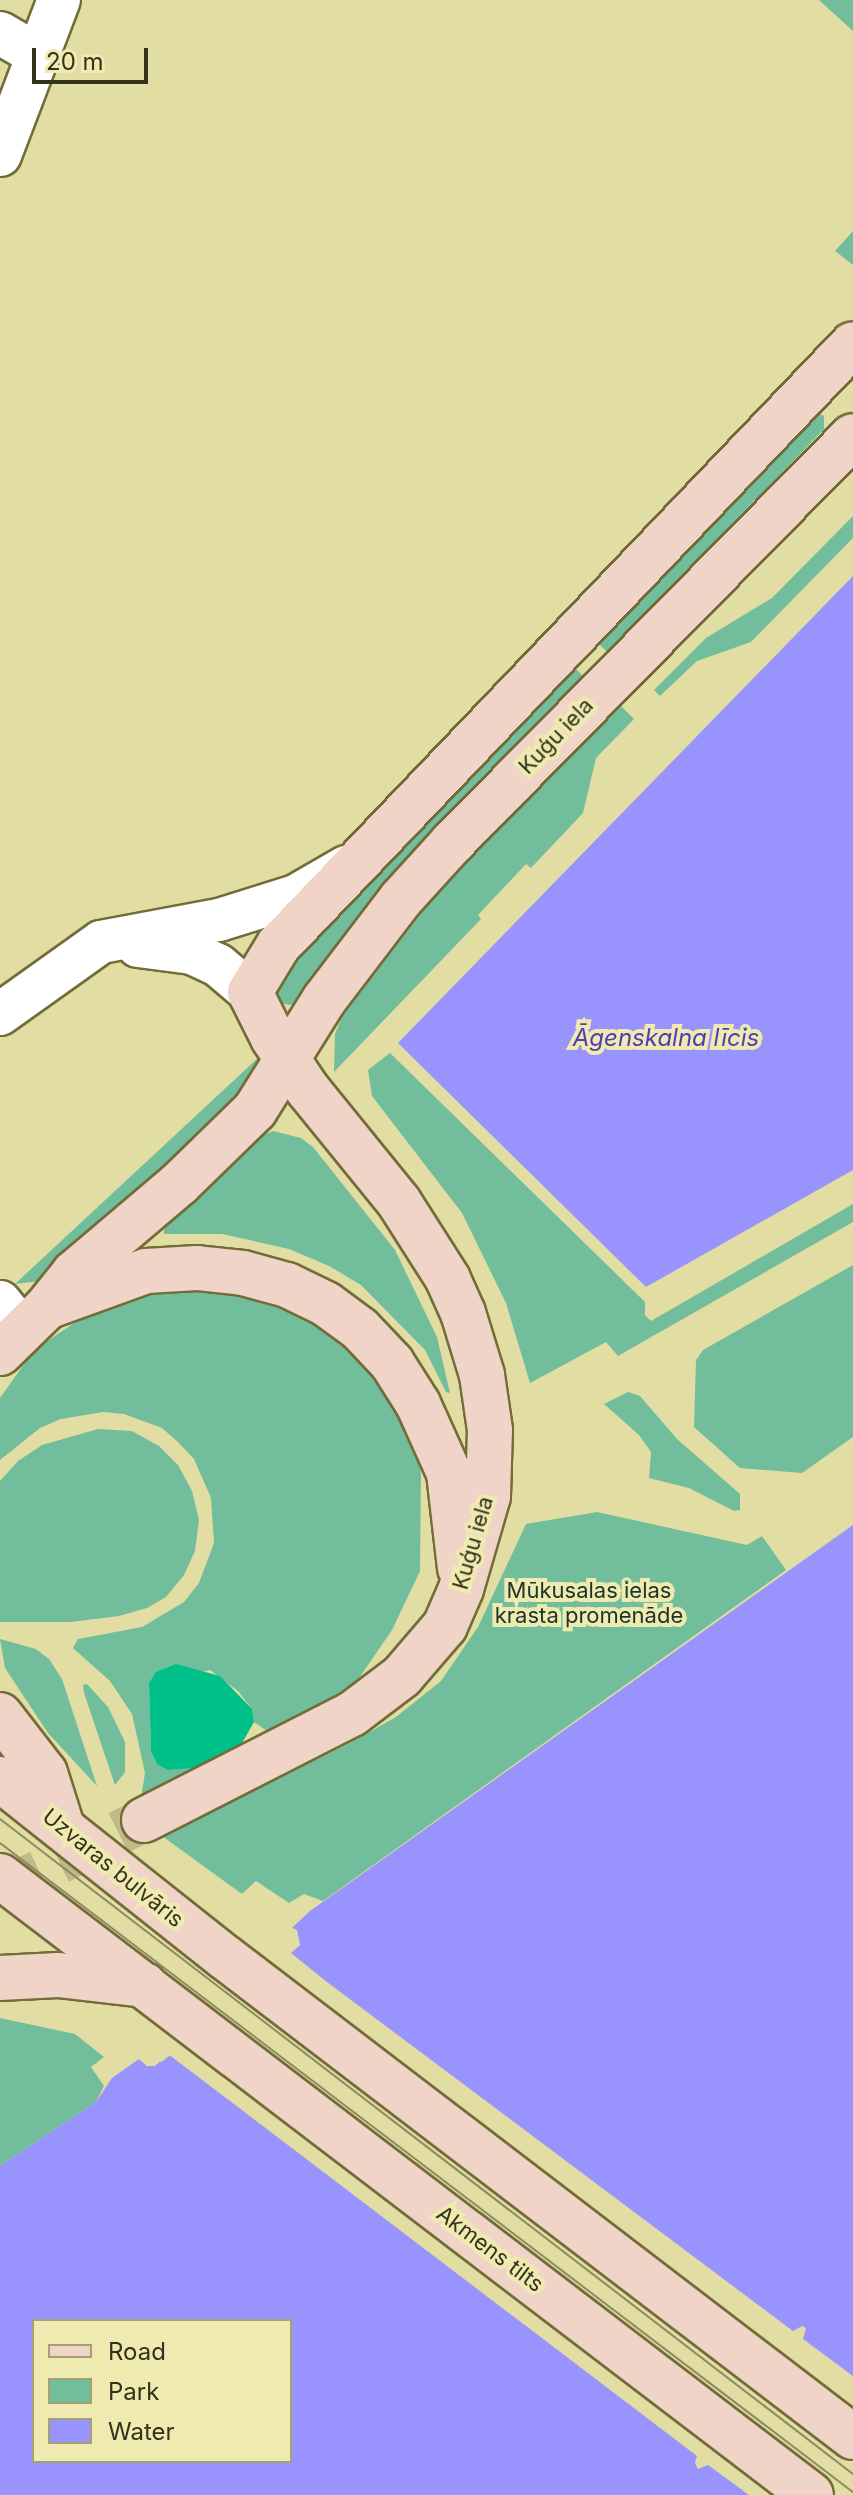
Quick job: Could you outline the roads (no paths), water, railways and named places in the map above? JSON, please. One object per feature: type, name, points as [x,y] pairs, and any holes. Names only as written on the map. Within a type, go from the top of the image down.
[{"type":"main road","points":[[250,992],[278,946],[360,860],[833,383],[853,344]]},
{"type":"main road","name":"Kuģu iela","points":[[287,1059],[324,1000],[401,899],[452,843],[853,436]]},
{"type":"main road","name":"Kuģu iela","points":[[144,1820],[286,1750],[380,1695],[402,1676],[445,1626],[461,1589],[484,1516],[490,1461],[488,1408],[473,1341],[431,1250],[287,1059],[250,992]]},
{"type":"main road","points":[[17,1323],[179,1184],[255,1110],[287,1059]]},
{"type":"main road","points":[[17,1323],[146,1271],[197,1268],[243,1273],[272,1281],[326,1304],[360,1329],[392,1363],[436,1439],[449,1473],[461,1589]]},
{"type":"main road","points":[[0,1715],[45,1773],[62,1827]]},
{"type":"main road","name":"Uzvaras bulvāris","points":[[0,1779],[226,1958],[853,2437]]},
{"type":"main road","points":[[0,1876],[158,1994]]},
{"type":"main road","points":[[0,1978],[58,1975],[158,1994]]},
{"type":"main road","name":"Akmens tilts","points":[[158,1994],[811,2495]]},
{"type":"street","points":[[0,155],[59,0]]},
{"type":"street","points":[[0,33],[38,55]]},
{"type":"street","points":[[0,1014],[101,942],[219,920],[296,896],[360,860]]},
{"type":"street","name":"Kuģu iela","points":[[101,942],[192,953],[218,965],[250,992]]},
{"type":"water","name":"Āgenskalna līcis","points":[[853,576],[853,1170],[646,1287],[398,1043]]},
{"type":"water","points":[[853,1525],[853,2495],[0,2495],[0,2166],[96,2102],[112,2078],[139,2059],[147,2066],[163,2061],[299,1945],[292,1928],[310,1911]]},
{"type":"tunnel","points":[[0,1891],[144,1820]]},
{"type":"tram line","points":[[0,1819],[853,2474]]},
{"type":"tram line","points":[[0,1843],[853,2492]]},
{"type":"park label","name":"Mūkusalas ielas krasta promenāde","points":[[589,1602]]}]
